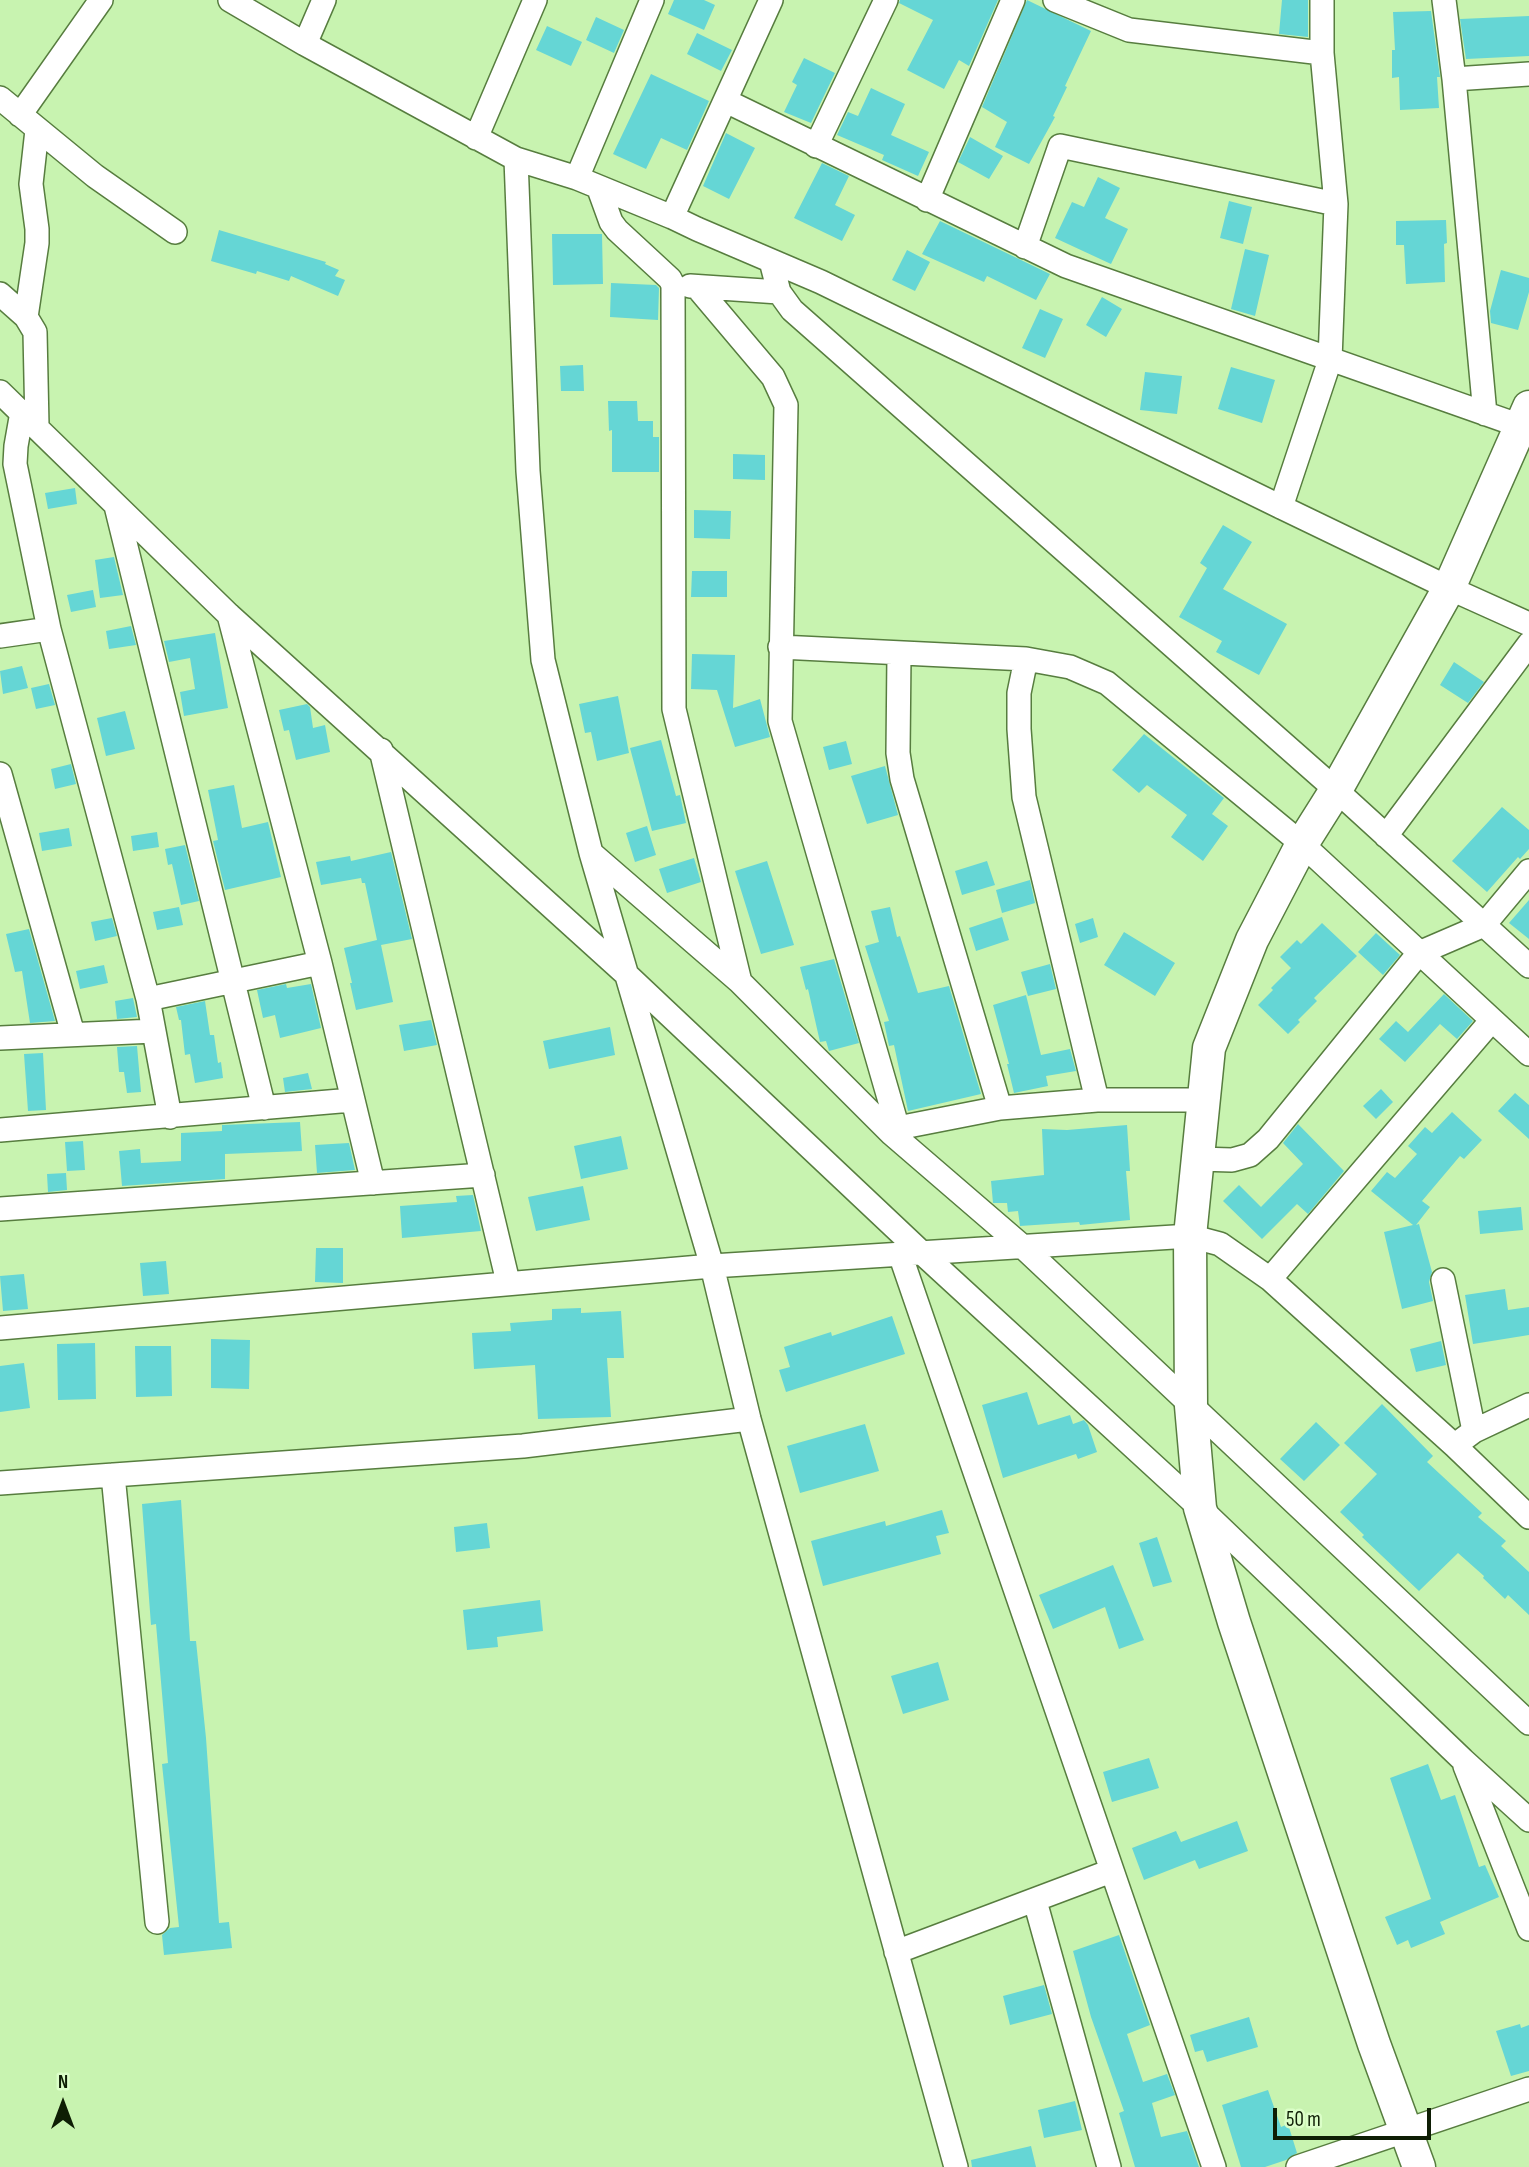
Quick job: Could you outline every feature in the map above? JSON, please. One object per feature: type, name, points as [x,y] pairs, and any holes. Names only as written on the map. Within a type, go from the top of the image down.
[{"type":"main road","points":[[1419,2167],[1365,2018],[1234,1622],[1200,1508],[1191,1406],[1190,1236],[1209,1048],[1251,940],[1302,844],[1336,790],[1449,588],[1526,421]]},
{"type":"street","points":[[26,317],[37,243],[29,123],[101,0]]},
{"type":"street","points":[[230,0],[516,159],[577,178],[821,282],[1281,507],[1529,624]]},
{"type":"street","points":[[305,44],[324,0]]},
{"type":"street","points":[[477,138],[536,0]]},
{"type":"street","points":[[577,178],[652,0]]},
{"type":"street","points":[[672,217],[771,0]]},
{"type":"street","points":[[928,200],[1013,0]]},
{"type":"street","points":[[1055,0],[1129,30],[1322,53]]},
{"type":"street","points":[[1281,507],[1330,360],[1336,204],[1322,53],[1322,0]]},
{"type":"street","points":[[1444,0],[1454,79],[1485,414]]},
{"type":"street","points":[[816,146],[880,2]]},
{"type":"street","points":[[1454,79],[1529,74]]},
{"type":"street","points":[[0,98],[95,176],[174,232]]},
{"type":"street","points":[[726,101],[1066,266],[1485,414],[1526,421]]},
{"type":"street","points":[[1025,247],[1060,146],[1336,204]]},
{"type":"street","points":[[516,159],[528,471],[543,660],[591,853],[712,1266],[749,1419],[956,2167]]},
{"type":"street","points":[[599,189],[611,222],[617,230],[670,279],[673,285],[674,709],[740,982]]},
{"type":"street","points":[[771,261],[779,292],[787,305],[802,319],[1336,790],[1529,966]]},
{"type":"street","points":[[673,285],[779,292]]},
{"type":"street","points":[[697,287],[773,377],[786,405],[779,710],[895,1132]]},
{"type":"street","points":[[0,294],[32,324],[37,341],[30,419],[16,446],[15,464],[48,629],[148,999],[170,1117]]},
{"type":"street","points":[[2,396],[30,419],[229,615],[626,974],[911,1254],[1200,1508],[1529,1820]]},
{"type":"street","points":[[116,505],[264,1108]]},
{"type":"street","points":[[229,615],[320,963],[373,1183]]},
{"type":"street","points":[[0,636],[48,629]]},
{"type":"street","points":[[1386,836],[1529,644]]},
{"type":"street","points":[[780,647],[1026,659],[1070,667],[1107,683],[1302,844],[1529,1054]]},
{"type":"street","points":[[899,654],[898,753],[902,779],[1000,1108]]},
{"type":"street","points":[[1026,659],[1019,693],[1018,729],[1024,797],[1097,1100]]},
{"type":"street","points":[[381,750],[508,1283]]},
{"type":"street","points":[[0,774],[73,1034]]},
{"type":"street","points":[[591,853],[740,982],[895,1132],[1022,1246],[1529,1723]]},
{"type":"street","points":[[1198,1159],[1232,1160],[1251,1155],[1268,1139],[1419,953],[1484,925],[1529,872]]},
{"type":"street","points":[[148,999],[320,963]]},
{"type":"street","points":[[1269,1279],[1492,1020]]},
{"type":"street","points":[[0,1038],[155,1031]]},
{"type":"street","points":[[0,1130],[352,1100]]},
{"type":"street","points":[[895,1132],[1000,1108],[1097,1100],[1203,1100]]},
{"type":"street","points":[[0,1209],[482,1175]]},
{"type":"street","points":[[0,1328],[712,1266],[1190,1236],[1220,1244],[1269,1279],[1455,1446],[1529,1517]]},
{"type":"street","points":[[911,1254],[1111,1871],[1214,2167]]},
{"type":"street","points":[[1443,1280],[1474,1431]]},
{"type":"street","points":[[1455,1446],[1474,1431],[1529,1405]]},
{"type":"street","points":[[0,1483],[523,1446],[749,1419]]},
{"type":"street","points":[[113,1475],[156,1922]]},
{"type":"street","points":[[1463,1760],[1529,1929]]},
{"type":"street","points":[[896,1952],[1111,1871]]},
{"type":"street","points":[[1035,1901],[1109,2167]]},
{"type":"street","points":[[1298,2167],[1529,2089]]},
{"type":"building","points":[[674,0],[704,0],[715,5],[704,30],[668,14]]},
{"type":"building","points":[[900,0],[998,0],[969,66],[959,60],[944,89],[907,70],[933,20],[899,3]]},
{"type":"building","points":[[1027,0],[1091,31],[1065,86],[1067,87],[1053,116],[1055,117],[1029,164],[995,147],[1007,122],[982,107]]},
{"type":"building","points":[[1282,0],[1308,0],[1308,37],[1279,34]]},
{"type":"building","points":[[1431,11],[1440,77],[1437,77],[1439,108],[1400,110],[1399,77],[1392,78],[1392,50],[1395,50],[1393,12]]},
{"type":"building","points":[[1529,16],[1529,56],[1466,59],[1460,19]]},
{"type":"building","points":[[596,17],[624,30],[614,53],[586,40]]},
{"type":"building","points":[[547,26],[582,42],[571,66],[536,50]]},
{"type":"building","points":[[697,33],[732,50],[721,71],[687,54]]},
{"type":"building","points":[[804,58],[835,73],[811,123],[784,112],[797,85],[792,82]]},
{"type":"building","points":[[651,74],[709,101],[687,150],[661,138],[646,169],[613,154]]},
{"type":"building","points":[[871,88],[905,104],[891,135],[929,152],[918,176],[882,160],[884,155],[837,135],[848,112],[858,116]]},
{"type":"building","points":[[726,133],[755,148],[729,199],[703,186]]},
{"type":"building","points":[[970,137],[1003,156],[989,179],[958,162]]},
{"type":"building","points":[[822,163],[849,176],[835,205],[855,215],[842,241],[794,218]]},
{"type":"building","points":[[1098,177],[1120,188],[1105,218],[1128,229],[1111,264],[1055,238],[1072,202],[1084,207]]},
{"type":"building","points":[[1229,201],[1252,207],[1243,244],[1220,238]]},
{"type":"building","points":[[1446,220],[1445,282],[1406,284],[1404,245],[1396,245],[1396,221]]},
{"type":"building","points":[[940,221],[1050,274],[1036,300],[987,276],[984,282],[922,254]]},
{"type":"building","points":[[219,230],[326,262],[325,264],[339,270],[335,276],[345,280],[338,296],[291,276],[289,281],[211,261]]},
{"type":"building","points":[[552,234],[602,234],[603,284],[553,285]]},
{"type":"building","points":[[1245,249],[1269,255],[1255,316],[1231,309]]},
{"type":"building","points":[[907,250],[930,262],[915,291],[892,280]]},
{"type":"building","points":[[1501,270],[1529,278],[1529,292],[1518,330],[1491,323],[1490,311]]},
{"type":"building","points":[[611,283],[656,285],[659,288],[658,320],[610,317]]},
{"type":"building","points":[[1102,297],[1122,309],[1106,337],[1086,325]]},
{"type":"building","points":[[1040,309],[1063,319],[1045,358],[1022,348]]},
{"type":"building","points":[[583,365],[584,391],[561,391],[560,366]]},
{"type":"building","points":[[1231,367],[1275,380],[1262,423],[1218,409]]},
{"type":"building","points":[[1145,372],[1182,376],[1177,414],[1140,410]]},
{"type":"building","points":[[608,401],[637,401],[638,421],[653,421],[653,437],[659,437],[659,472],[612,472],[612,430],[609,431]]},
{"type":"building","points":[[733,454],[765,455],[765,480],[733,479]]},
{"type":"building","points":[[75,488],[77,504],[48,509],[45,493]]},
{"type":"building","points":[[694,510],[731,511],[730,539],[694,538]]},
{"type":"building","points":[[1223,525],[1252,542],[1223,589],[1287,624],[1259,675],[1216,652],[1222,641],[1179,617],[1207,568],[1200,563]]},
{"type":"building","points":[[114,557],[123,595],[100,598],[95,560]]},
{"type":"building","points":[[692,571],[727,571],[727,597],[691,597]]},
{"type":"building","points":[[93,590],[96,607],[71,612],[67,595]]},
{"type":"building","points":[[131,626],[136,645],[109,649],[106,631]]},
{"type":"building","points":[[215,633],[228,708],[184,716],[180,692],[195,689],[190,658],[169,662],[164,641]]},
{"type":"building","points":[[692,654],[735,655],[733,708],[760,699],[770,737],[735,747],[717,690],[691,689]]},
{"type":"building","points":[[1454,662],[1484,682],[1468,703],[1440,685]]},
{"type":"building","points":[[22,666],[28,688],[3,694],[0,671]]},
{"type":"building","points":[[49,684],[55,705],[36,709],[31,688]]},
{"type":"building","points":[[618,696],[629,753],[597,761],[591,732],[585,733],[579,704]]},
{"type":"building","points":[[307,704],[310,707],[313,728],[325,725],[330,752],[296,760],[289,730],[284,731],[279,710]]},
{"type":"building","points":[[125,711],[135,749],[106,756],[97,718]]},
{"type":"building","points":[[1144,734],[1224,798],[1212,814],[1228,826],[1203,861],[1171,837],[1187,815],[1147,785],[1139,793],[1112,770]]},
{"type":"building","points":[[661,740],[676,796],[680,795],[686,823],[652,831],[630,748]]},
{"type":"building","points":[[846,741],[852,764],[829,770],[823,747]]},
{"type":"building","points":[[71,764],[76,784],[55,789],[51,769]]},
{"type":"building","points":[[885,766],[898,815],[867,824],[851,776]]},
{"type":"building","points":[[234,785],[242,828],[268,822],[281,877],[225,890],[213,841],[218,840],[208,790]]},
{"type":"building","points":[[1502,807],[1529,830],[1529,849],[1520,859],[1518,857],[1487,892],[1452,861]]},
{"type":"building","points":[[647,826],[656,855],[635,862],[626,833]]},
{"type":"building","points":[[69,828],[72,846],[42,851],[39,833]]},
{"type":"building","points":[[157,832],[159,847],[133,851],[131,836]]},
{"type":"building","points":[[185,845],[199,901],[181,905],[172,864],[168,865],[165,849]]},
{"type":"building","points":[[391,852],[412,939],[381,945],[393,1002],[356,1010],[344,948],[377,940],[365,883],[362,883],[361,878],[321,885],[316,862],[350,856],[351,861]]},
{"type":"building","points":[[694,858],[701,882],[667,893],[659,869]]},
{"type":"building","points":[[767,861],[794,945],[761,954],[735,871]]},
{"type":"building","points":[[987,861],[995,885],[962,895],[955,871]]},
{"type":"building","points":[[1030,880],[1035,903],[1002,913],[996,890]]},
{"type":"building","points":[[1529,900],[1529,939],[1509,923]]},
{"type":"building","points":[[179,907],[183,925],[157,930],[153,912]]},
{"type":"building","points":[[890,907],[897,937],[900,936],[918,993],[949,986],[981,1094],[908,1111],[894,1045],[889,1046],[884,1022],[889,1021],[865,946],[879,942],[871,911]]},
{"type":"building","points":[[1002,917],[1009,940],[976,951],[969,928]]},
{"type":"building","points":[[112,918],[117,936],[95,941],[91,922]]},
{"type":"building","points":[[1093,918],[1098,937],[1080,943],[1075,924]]},
{"type":"building","points":[[1322,923],[1357,956],[1314,998],[1317,1001],[1288,1034],[1258,1005],[1291,968],[1280,957],[1297,940],[1301,944]]},
{"type":"building","points":[[29,929],[55,1021],[30,1023],[22,971],[15,972],[6,934]]},
{"type":"building","points":[[1124,932],[1175,963],[1155,996],[1104,965]]},
{"type":"building","points":[[1376,933],[1400,955],[1383,975],[1358,952]]},
{"type":"building","points":[[834,959],[859,1043],[829,1051],[826,1041],[820,1042],[800,967]]},
{"type":"building","points":[[1050,964],[1056,989],[1028,996],[1021,972]]},
{"type":"building","points":[[104,965],[108,983],[80,989],[76,971]]},
{"type":"building","points":[[286,984],[287,988],[311,984],[321,1028],[280,1038],[275,1015],[263,1018],[257,990]]},
{"type":"building","points":[[1444,994],[1473,1021],[1457,1039],[1440,1024],[1405,1062],[1379,1039],[1396,1021],[1408,1032]]},
{"type":"building","points":[[1026,995],[1041,1055],[1070,1049],[1076,1071],[1046,1076],[1048,1086],[1014,1093],[993,1005]]},
{"type":"building","points":[[133,998],[137,1017],[117,1019],[115,1001]]},
{"type":"building","points":[[205,1001],[210,1035],[214,1035],[223,1078],[195,1083],[190,1054],[185,1055],[181,1020],[176,1007]]},
{"type":"building","points":[[431,1020],[437,1045],[404,1051],[399,1025]]},
{"type":"building","points":[[610,1027],[615,1055],[549,1069],[543,1041]]},
{"type":"building","points":[[137,1046],[141,1092],[127,1093],[124,1072],[119,1072],[117,1047]]},
{"type":"building","points":[[43,1053],[46,1110],[28,1111],[24,1054]]},
{"type":"building","points":[[308,1073],[312,1089],[285,1092],[283,1078]]},
{"type":"building","points":[[1381,1089],[1393,1102],[1376,1119],[1363,1106]]},
{"type":"building","points":[[1515,1093],[1529,1105],[1529,1139],[1498,1111]]},
{"type":"building","points":[[1452,1112],[1482,1140],[1464,1159],[1460,1156],[1422,1201],[1430,1207],[1416,1225],[1419,1224],[1432,1272],[1429,1282],[1433,1301],[1402,1309],[1384,1232],[1413,1225],[1371,1191],[1387,1172],[1395,1178],[1417,1154],[1408,1146],[1425,1127],[1432,1133]]},
{"type":"building","points":[[300,1122],[302,1151],[225,1154],[225,1179],[122,1186],[119,1151],[140,1149],[141,1163],[181,1161],[181,1133],[222,1131],[222,1125]]},
{"type":"building","points":[[1298,1124],[1344,1171],[1308,1214],[1297,1204],[1262,1239],[1223,1201],[1239,1185],[1261,1207],[1303,1164],[1283,1143]]},
{"type":"building","points":[[1127,1125],[1130,1171],[1126,1171],[1130,1220],[1080,1225],[1079,1222],[1020,1226],[1018,1211],[1008,1212],[1007,1203],[993,1203],[991,1181],[1044,1175],[1042,1129],[1067,1130]]},
{"type":"building","points":[[621,1136],[628,1169],[581,1179],[574,1146]]},
{"type":"building","points":[[83,1141],[85,1170],[67,1171],[65,1142]]},
{"type":"building","points":[[349,1143],[355,1170],[317,1173],[315,1145]]},
{"type":"building","points":[[66,1173],[67,1190],[48,1192],[47,1174]]},
{"type":"building","points":[[583,1186],[590,1220],[536,1231],[528,1197]]},
{"type":"building","points":[[473,1195],[481,1231],[402,1238],[400,1206],[457,1202],[456,1196]]},
{"type":"building","points":[[1521,1207],[1523,1230],[1480,1234],[1478,1211]]},
{"type":"building","points":[[316,1248],[343,1248],[343,1283],[315,1282]]},
{"type":"building","points":[[166,1261],[169,1294],[143,1296],[140,1263]]},
{"type":"building","points":[[24,1274],[28,1309],[3,1311],[0,1276]]},
{"type":"building","points":[[1505,1289],[1508,1310],[1529,1307],[1529,1335],[1473,1344],[1465,1295]]},
{"type":"building","points":[[581,1308],[581,1313],[621,1311],[624,1358],[607,1358],[611,1417],[538,1419],[535,1365],[474,1369],[472,1333],[511,1331],[510,1323],[552,1320],[552,1309]]},
{"type":"building","points":[[892,1316],[905,1354],[786,1392],[779,1370],[790,1367],[784,1347],[831,1332],[832,1336]]},
{"type":"building","points":[[211,1339],[250,1340],[249,1389],[211,1388]]},
{"type":"building","points":[[1441,1341],[1446,1365],[1416,1372],[1410,1349]]},
{"type":"building","points":[[95,1343],[96,1399],[58,1400],[57,1344]]},
{"type":"building","points":[[135,1346],[171,1346],[172,1396],[136,1397]]},
{"type":"building","points":[[24,1363],[30,1408],[0,1412],[0,1366]]},
{"type":"building","points":[[1027,1392],[1038,1425],[1070,1415],[1073,1424],[1084,1420],[1097,1452],[1078,1459],[1076,1454],[1003,1478],[982,1405]]},
{"type":"building","points":[[1382,1404],[1433,1456],[1427,1462],[1482,1513],[1478,1517],[1506,1541],[1501,1546],[1529,1572],[1529,1615],[1508,1595],[1505,1599],[1458,1553],[1419,1591],[1362,1537],[1364,1535],[1340,1512],[1377,1474],[1344,1443]]},
{"type":"building","points":[[1316,1422],[1340,1445],[1304,1481],[1280,1459]]},
{"type":"building","points":[[865,1424],[879,1471],[800,1493],[787,1446]]},
{"type":"building","points":[[181,1500],[190,1641],[196,1641],[206,1738],[219,1923],[229,1922],[232,1948],[164,1955],[162,1935],[170,1928],[179,1927],[162,1764],[168,1763],[156,1624],[151,1625],[142,1504]]},
{"type":"building","points":[[942,1510],[949,1533],[936,1536],[941,1554],[823,1586],[811,1541],[885,1521],[886,1526]]},
{"type":"building","points":[[487,1523],[490,1548],[456,1552],[454,1527]]},
{"type":"building","points":[[1157,1537],[1172,1582],[1153,1587],[1139,1543]]},
{"type":"building","points":[[1113,1565],[1144,1640],[1119,1649],[1105,1607],[1053,1629],[1039,1595]]},
{"type":"building","points":[[540,1600],[543,1631],[497,1637],[498,1647],[467,1650],[463,1610]]},
{"type":"building","points":[[938,1662],[949,1700],[903,1714],[891,1676]]},
{"type":"building","points":[[1149,1758],[1159,1788],[1112,1802],[1103,1772]]},
{"type":"building","points":[[1428,1764],[1441,1800],[1455,1795],[1479,1867],[1485,1865],[1499,1897],[1440,1922],[1445,1934],[1411,1948],[1408,1940],[1397,1945],[1385,1917],[1431,1899],[1390,1778]]},
{"type":"building","points":[[1237,1821],[1248,1851],[1199,1869],[1195,1860],[1144,1880],[1132,1848],[1176,1831],[1181,1842]]},
{"type":"building","points":[[1119,1935],[1150,2025],[1127,2034],[1143,2082],[1167,2074],[1175,2095],[1152,2103],[1161,2137],[1187,2131],[1199,2167],[1135,2167],[1119,2113],[1124,2111],[1091,2017],[1073,1951]]},
{"type":"building","points":[[1044,1985],[1052,2014],[1010,2025],[1003,1996]]},
{"type":"building","points":[[1249,2017],[1258,2047],[1207,2062],[1203,2050],[1195,2052],[1190,2035]]},
{"type":"building","points":[[1520,2024],[1521,2028],[1529,2025],[1529,2071],[1511,2076],[1496,2031]]},
{"type":"building","points":[[1268,2090],[1281,2127],[1288,2124],[1297,2153],[1265,2167],[1241,2167],[1222,2105]]},
{"type":"building","points":[[1075,2101],[1082,2130],[1044,2138],[1038,2110]]},
{"type":"building","points":[[1031,2146],[1036,2167],[972,2167],[971,2160]]}]
